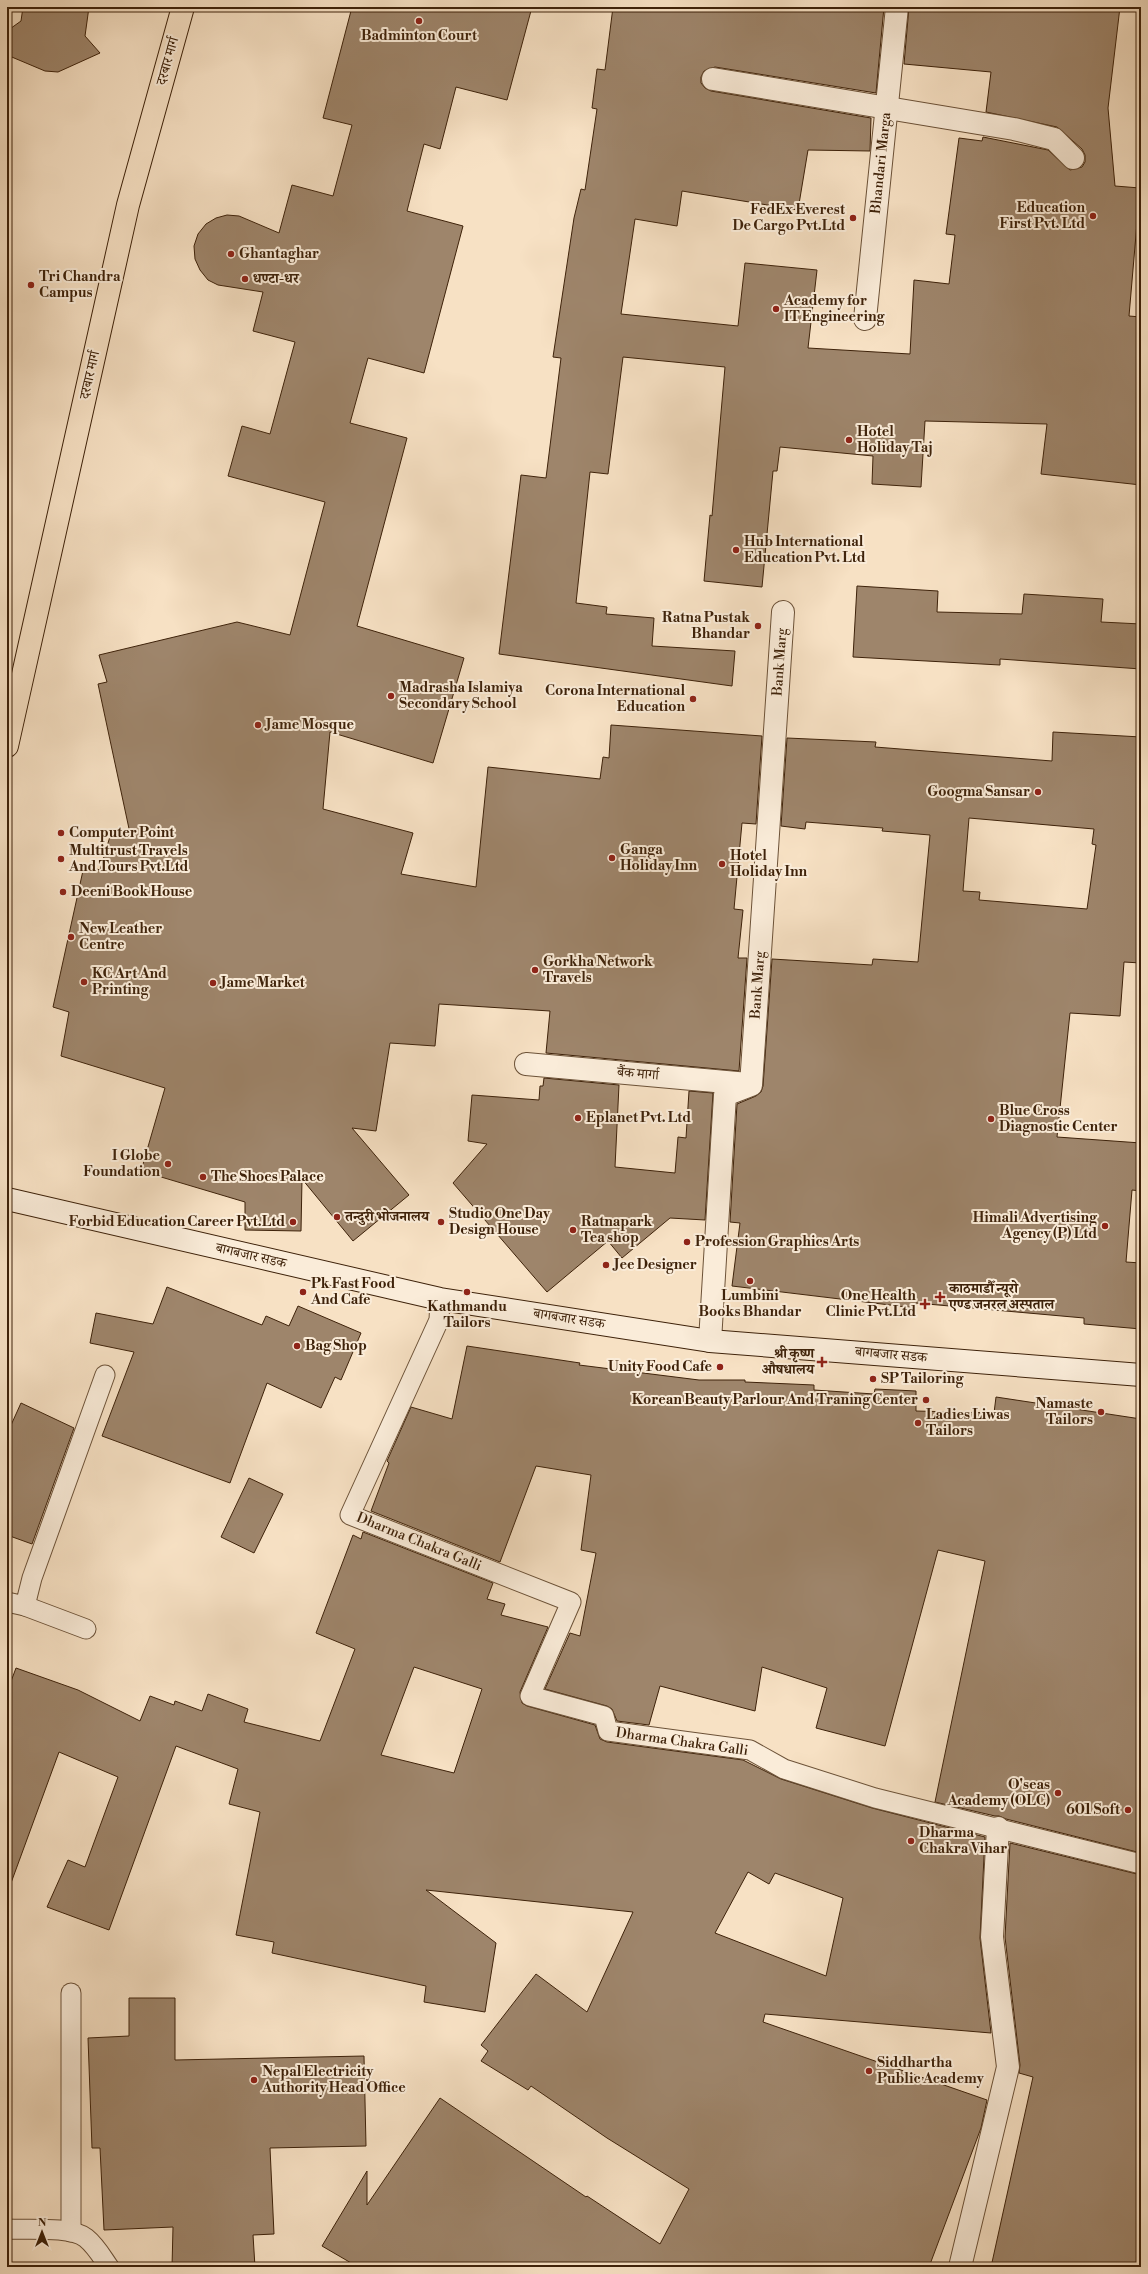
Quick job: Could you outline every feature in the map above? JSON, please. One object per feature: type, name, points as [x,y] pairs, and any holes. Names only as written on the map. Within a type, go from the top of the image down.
[{"type":"main road","name":"दरबार मार्ग","points":[[7,746],[128,205],[183,7]]},
{"type":"street","name":"Bhandari Marga","points":[[865,319],[897,7]]},
{"type":"street","points":[[713,79],[887,106],[1014,129],[1054,139],[1073,158]]},
{"type":"street","name":"Bank Marg","points":[[751,1085],[783,612]]},
{"type":"street","name":"बैंक मार्गा","points":[[526,1064],[751,1085]]},
{"type":"street","points":[[710,1341],[725,1095],[751,1085]]},
{"type":"street","name":"बागबजार सडक","points":[[7,1199],[440,1299],[710,1341],[1141,1375]]},
{"type":"street","points":[[960,2267],[1008,2067],[992,1937],[998,1828]]},
{"type":"lane","name":"Dharma Chakra Galli","points":[[440,1299],[439,1320],[350,1515],[571,1602],[530,1696],[604,1716],[608,1731],[750,1750],[784,1769],[875,1798],[1141,1864]]},
{"type":"lane","points":[[86,1628],[16,1604],[32,1578],[105,1375]]},
{"type":"lane","points":[[71,1993],[71,2232]]},
{"type":"lane","points":[[7,2229],[71,2232],[85,2237],[96,2247],[109,2267]]},
{"type":"building","points":[[23,7],[89,7],[85,36],[100,53],[58,72],[45,71],[7,55],[7,31],[21,21]]},
{"type":"building","points":[[352,7],[532,7],[507,100],[456,87],[440,149],[424,144],[407,211],[463,226],[424,373],[368,358],[350,423],[407,438],[357,626],[464,658],[433,763],[330,732],[323,809],[413,833],[401,874],[476,887],[488,767],[600,779],[603,757],[609,758],[611,725],[762,736],[756,824],[742,823],[734,909],[743,910],[738,958],[747,958],[739,1071],[546,1053],[550,1011],[439,1004],[435,1046],[390,1043],[376,1131],[352,1128],[409,1195],[353,1241],[302,1179],[301,1231],[245,1230],[245,1202],[141,1171],[165,1088],[61,1056],[69,1012],[53,1007],[84,866],[100,870],[111,833],[131,838],[98,684],[107,682],[99,655],[237,622],[290,635],[325,502],[228,476],[242,426],[270,434],[295,342],[253,331],[263,292],[218,285],[208,280],[200,270],[195,259],[194,246],[198,234],[206,224],[216,218],[227,215],[239,216],[279,233],[292,185],[333,196],[352,125],[323,118]]},
{"type":"building","points":[[613,7],[884,7],[876,93],[715,67],[704,71],[701,77],[701,83],[705,88],[711,91],[871,118],[870,151],[808,150],[798,210],[682,191],[677,226],[635,219],[621,314],[738,326],[745,263],[817,270],[808,348],[910,354],[914,280],[949,284],[955,235],[946,234],[959,138],[982,141],[983,137],[1048,150],[1070,170],[1082,167],[1085,162],[1085,155],[1082,149],[1057,127],[986,112],[991,72],[904,64],[909,7],[1120,7],[1108,108],[1115,186],[1140,188],[1129,316],[1141,317],[1141,485],[1041,474],[1047,424],[925,421],[921,487],[872,484],[873,456],[780,447],[777,471],[773,471],[762,587],[704,581],[710,515],[712,516],[725,367],[623,357],[608,474],[590,472],[576,603],[607,607],[606,614],[654,618],[652,646],[735,651],[732,686],[499,654],[521,475],[546,478],[561,358],[553,357],[574,218],[581,189],[585,190],[597,109],[592,108],[597,69],[605,70]]},
{"type":"building","points":[[857,586],[938,591],[937,612],[1022,614],[1024,594],[1103,599],[1101,622],[1141,624],[1141,669],[1000,659],[1000,665],[853,657]]},
{"type":"building","points":[[1053,732],[1141,737],[1141,963],[1124,962],[1120,1016],[1070,1013],[1057,1137],[1141,1143],[1141,1191],[1132,1190],[1126,1262],[1141,1263],[1141,1329],[1084,1324],[1084,1318],[916,1303],[915,1308],[732,1286],[740,1223],[730,1222],[737,1104],[756,1096],[761,1092],[763,1086],[772,959],[872,965],[873,959],[918,962],[930,835],[882,831],[883,828],[806,822],[805,829],[781,826],[787,738],[876,742],[875,747],[1052,761]],"holes":[[[969,818],[1094,829],[1092,844],[1096,845],[1087,909],[979,900],[980,892],[963,891]]]},
{"type":"building","points":[[544,1078],[619,1085],[615,1167],[675,1173],[678,1137],[686,1138],[689,1091],[713,1093],[705,1220],[670,1218],[622,1258],[608,1241],[547,1292],[453,1183],[487,1144],[468,1141],[472,1095],[539,1100],[540,1086],[543,1086]]},
{"type":"building","points":[[167,1287],[262,1325],[266,1316],[289,1326],[298,1306],[361,1333],[341,1380],[335,1377],[321,1408],[267,1383],[230,1483],[102,1436],[134,1352],[90,1343],[96,1313],[153,1324]]},
{"type":"building","points":[[467,1346],[580,1363],[579,1365],[699,1380],[745,1380],[745,1382],[814,1385],[814,1390],[874,1394],[875,1389],[916,1391],[916,1411],[994,1413],[996,1397],[1141,1419],[1141,1853],[999,1816],[935,1802],[985,1561],[938,1550],[885,1746],[816,1728],[827,1688],[762,1667],[755,1711],[660,1686],[649,1725],[617,1721],[612,1709],[607,1706],[545,1689],[570,1633],[580,1636],[596,1553],[581,1550],[591,1475],[536,1466],[500,1562],[371,1511],[389,1463],[387,1461],[411,1407],[452,1419]]},
{"type":"building","points":[[21,1403],[74,1428],[32,1544],[7,1535],[7,1434]]},
{"type":"building","points":[[249,1478],[283,1494],[254,1553],[221,1537]]},
{"type":"building","points":[[363,1532],[493,1583],[487,1599],[505,1604],[501,1615],[548,1627],[520,1692],[522,1703],[527,1706],[595,1725],[600,1739],[607,1742],[743,1760],[781,1779],[872,1808],[985,1837],[980,1938],[991,2033],[765,2014],[763,2022],[987,2100],[981,2128],[929,2267],[358,2267],[322,2246],[367,2171],[367,2205],[440,2098],[586,2197],[587,2196],[660,2244],[689,2189],[607,2138],[531,2086],[528,2090],[481,2061],[488,2051],[481,2045],[536,1974],[587,2012],[633,1912],[426,1890],[496,1943],[485,2012],[424,2002],[426,1986],[272,1953],[274,1942],[236,1935],[260,1812],[229,1804],[238,1769],[176,1746],[109,1930],[47,1907],[68,1860],[85,1867],[118,1777],[59,1752],[11,1883],[7,1882],[7,1692],[16,1668],[78,1690],[140,1721],[150,1696],[174,1705],[175,1701],[202,1711],[208,1694],[248,1709],[244,1722],[320,1741],[355,1649],[316,1633],[353,1535],[361,1539]],"holes":[[[414,1667],[482,1689],[454,1773],[381,1755]],[[748,1872],[769,1884],[775,1873],[843,1898],[826,1976],[715,1933]]]},
{"type":"building","points":[[1010,1843],[1141,1875],[1141,2267],[991,2267],[1033,2077],[1019,2073],[1020,2065],[1005,1937]]},
{"type":"building","points":[[129,1998],[175,1998],[175,2060],[364,2056],[366,2146],[270,2148],[274,2234],[253,2235],[255,2267],[172,2267],[173,2227],[104,2230],[100,2148],[92,2148],[88,2038],[129,2036]]},
{"type":"place","name":"Badminton Court","points":[[419,21]]},
{"type":"place","name":"Education First Pvt. Ltd","points":[[1093,216]]},
{"type":"place","name":"FedEx Everest De Cargo Pvt.Ltd","points":[[853,218]]},
{"type":"place","name":"Ghantaghar","points":[[231,254]]},
{"type":"place","name":"धण्टा-धर","points":[[245,279]]},
{"type":"place","name":"Tri Chandra Campus","points":[[31,285]]},
{"type":"place","name":"Academy for IT Engineering","points":[[776,309]]},
{"type":"place","name":"Hotel Holiday Taj","points":[[849,440]]},
{"type":"place","name":"Hub International Education Pvt. Ltd","points":[[736,550]]},
{"type":"place","name":"Ratna Pustak Bhandar","points":[[758,626]]},
{"type":"place","name":"Madrasha Islamiya Secondary School","points":[[391,696]]},
{"type":"place","name":"Corona International Education","points":[[693,699]]},
{"type":"place","name":"Jame Mosque","points":[[258,725]]},
{"type":"place","name":"Googma Sansar","points":[[1038,792]]},
{"type":"place","name":"Computer Point","points":[[61,833]]},
{"type":"place","name":"Ganga Holiday Inn","points":[[612,858]]},
{"type":"place","name":"Multitrust Travels And Tours Pvt.Ltd","points":[[61,859]]},
{"type":"place","name":"Hotel Holiday Inn","points":[[722,864]]},
{"type":"place","name":"Deeni Book House","points":[[63,892]]},
{"type":"place","name":"New Leather Centre","points":[[71,937]]},
{"type":"place","name":"Gorkha Network Travels","points":[[535,970]]},
{"type":"place","name":"KC Art And Printing","points":[[84,982]]},
{"type":"place","name":"Jame Market","points":[[213,983]]},
{"type":"place","name":"Eplanet Pvt. Ltd","points":[[578,1118]]},
{"type":"place","name":"Blue Cross Diagnostic Center","points":[[991,1119]]},
{"type":"place","name":"I Globe Foundation","points":[[168,1164]]},
{"type":"place","name":"The Shoes Palace","points":[[203,1177]]},
{"type":"place","name":"तन्दुरी भोजनालय","points":[[337,1217]]},
{"type":"place","name":"Forbid Education Career Pvt.Ltd","points":[[293,1222]]},
{"type":"place","name":"Studio One Day Design House","points":[[441,1222]]},
{"type":"place","name":"Himali Advertising Agency (P) Ltd","points":[[1105,1226]]},
{"type":"place","name":"Ratnapark Tea shop","points":[[573,1230]]},
{"type":"place","name":"Profession Graphics Arts","points":[[687,1242]]},
{"type":"place","name":"Jee Designer","points":[[606,1265]]},
{"type":"place","name":"Lumbini Books Bhandar","points":[[750,1281]]},
{"type":"place","name":"Pk Fast Food And Cafe","points":[[303,1292]]},
{"type":"place","name":"Kathmandu Tailors","points":[[467,1292]]},
{"type":"place","name":"काठमाडौँ न्यूरो एण्ड जनरल अस्पताल","points":[[940,1297]]},
{"type":"place","name":"One Health Clinic Pvt.Ltd","points":[[925,1304]]},
{"type":"place","name":"Bag Shop","points":[[297,1346]]},
{"type":"place","name":"श्री कृष्ण औषधालय","points":[[822,1362]]},
{"type":"place","name":"Unity Food Cafe","points":[[720,1367]]},
{"type":"place","name":"SP Tailoring","points":[[873,1379]]},
{"type":"place","name":"Korean Beauty Parlour And Traning Center","points":[[926,1400]]},
{"type":"place","name":"Namaste Tailors","points":[[1101,1412]]},
{"type":"place","name":"Ladies Liwas Tailors","points":[[918,1423]]},
{"type":"place","name":"O'seas Academy (OLC)","points":[[1058,1793]]},
{"type":"place","name":"601 Soft","points":[[1128,1810]]},
{"type":"place","name":"Dharma Chakra Vihar","points":[[911,1841]]},
{"type":"place","name":"Siddhartha Public Academy","points":[[869,2071]]},
{"type":"place","name":"Nepal Electricity Authority Head Office","points":[[254,2080]]}]
